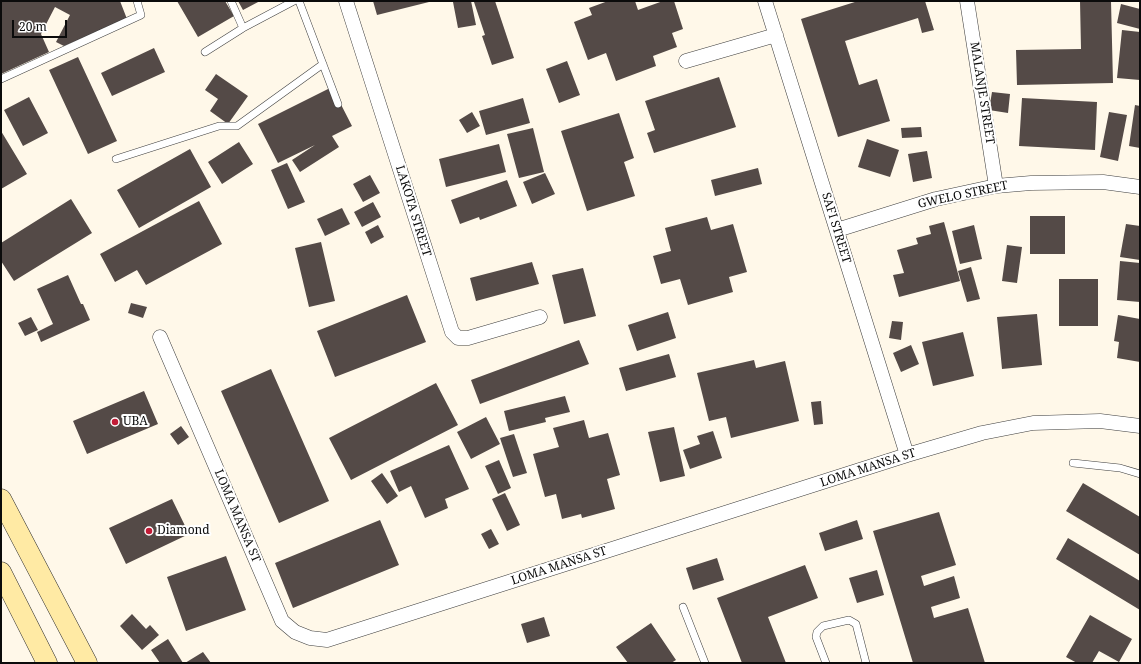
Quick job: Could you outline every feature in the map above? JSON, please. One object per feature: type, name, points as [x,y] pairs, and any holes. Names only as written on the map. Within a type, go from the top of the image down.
[{"type":"main road","points":[[1,499],[87,663]]},
{"type":"main road","points":[[1,572],[47,663]]},
{"type":"street","name":"LAKOTA STREET","points":[[346,1],[452,332],[458,338],[468,338],[540,316]]},
{"type":"street","name":"SAFI STREET","points":[[765,1],[907,455]]},
{"type":"street","name":"MALANJE STREET","points":[[967,1],[996,186]]},
{"type":"street","points":[[686,61],[776,35]]},
{"type":"street","name":"GWELO STREET","points":[[837,230],[936,199],[996,186],[1031,183],[1103,182],[1140,187]]},
{"type":"street","name":"LOMA MANSA ST","points":[[160,337],[282,621],[295,632],[310,638],[328,640],[907,455],[982,433],[1033,423],[1100,420],[1140,426]]},
{"type":"lane","points":[[1,79],[141,15],[137,1]]},
{"type":"lane","points":[[231,1],[243,28]]},
{"type":"lane","points":[[205,52],[243,28],[294,1]]},
{"type":"lane","points":[[299,1],[338,104]]},
{"type":"lane","points":[[116,159],[219,126],[237,126],[323,64]]},
{"type":"lane","points":[[1073,463],[1120,468],[1140,474]]},
{"type":"lane","points":[[683,607],[705,663]]},
{"type":"lane","points":[[826,663],[816,636],[816,632],[823,626],[849,620],[856,624],[866,663]]},
{"type":"building","points":[[1,1],[120,1],[127,19],[64,46],[56,42],[70,15],[55,7],[41,34],[49,52],[1,74]]},
{"type":"building","points":[[177,1],[225,1],[234,16],[198,37]]},
{"type":"building","points":[[238,1],[260,1],[243,10]]},
{"type":"building","points":[[373,1],[429,1],[429,2],[377,15]]},
{"type":"building","points":[[471,1],[476,25],[458,28],[453,2]]},
{"type":"building","points":[[495,1],[514,58],[492,65],[482,36],[485,35],[474,2]]},
{"type":"building","points":[[608,1],[635,1],[638,10],[663,1],[674,1],[683,29],[672,33],[677,47],[653,56],[656,66],[616,81],[606,53],[588,60],[574,22],[592,15],[589,8]]},
{"type":"building","points":[[858,1],[925,1],[934,30],[922,33],[918,18],[845,41],[859,85],[877,79],[890,121],[838,137],[801,19]]},
{"type":"building","points":[[1080,1],[1111,1],[1113,83],[1017,85],[1016,50],[1081,49]]},
{"type":"building","points":[[1121,4],[1140,9],[1140,29],[1117,23]]},
{"type":"building","points":[[1122,30],[1140,32],[1140,80],[1117,78]]},
{"type":"building","points":[[154,48],[165,72],[112,96],[101,73]]},
{"type":"building","points":[[78,57],[117,141],[88,154],[49,70]]},
{"type":"building","points":[[567,61],[580,95],[559,103],[546,69]]},
{"type":"building","points":[[216,74],[248,96],[228,124],[210,111],[218,99],[205,90]]},
{"type":"building","points":[[719,77],[736,127],[654,153],[647,133],[655,130],[645,101]]},
{"type":"building","points":[[332,87],[352,126],[332,136],[339,147],[300,172],[292,160],[315,145],[278,163],[258,124]]},
{"type":"building","points":[[992,92],[1010,94],[1008,113],[989,110]]},
{"type":"building","points":[[29,97],[48,133],[23,146],[4,110]]},
{"type":"building","points":[[523,98],[530,123],[486,135],[479,111]]},
{"type":"building","points":[[1022,98],[1097,102],[1095,150],[1019,146]]},
{"type":"building","points":[[1135,105],[1140,106],[1140,148],[1129,146]]},
{"type":"building","points":[[472,112],[480,126],[467,133],[459,120]]},
{"type":"building","points":[[1109,112],[1127,115],[1118,161],[1100,157]]},
{"type":"building","points":[[619,113],[634,158],[624,162],[635,196],[587,211],[561,131]]},
{"type":"building","points":[[921,127],[922,137],[902,138],[901,128]]},
{"type":"building","points":[[533,128],[544,172],[519,178],[507,134]]},
{"type":"building","points":[[1,131],[27,174],[1,189]]},
{"type":"building","points":[[867,139],[899,150],[890,177],[858,167]]},
{"type":"building","points":[[239,142],[253,164],[222,184],[208,162]]},
{"type":"building","points":[[499,144],[506,172],[446,187],[439,159]]},
{"type":"building","points":[[190,149],[211,187],[139,228],[117,190]]},
{"type":"building","points":[[927,151],[932,178],[913,182],[908,154]]},
{"type":"building","points":[[287,163],[305,202],[288,209],[271,170]]},
{"type":"building","points":[[758,168],[762,184],[715,196],[711,180]]},
{"type":"building","points":[[545,173],[555,194],[532,204],[523,182]]},
{"type":"building","points":[[370,175],[380,193],[363,202],[353,184]]},
{"type":"building","points":[[507,180],[517,206],[480,220],[479,217],[460,224],[451,200]]},
{"type":"building","points":[[71,199],[92,233],[14,281],[1,261],[1,243]]},
{"type":"building","points":[[199,201],[222,244],[146,285],[137,270],[115,282],[100,254]]},
{"type":"building","points":[[373,202],[381,217],[362,227],[354,212]]},
{"type":"building","points":[[342,208],[350,224],[325,236],[317,219]]},
{"type":"building","points":[[1030,216],[1065,216],[1065,254],[1030,254]]},
{"type":"building","points":[[707,217],[711,230],[733,224],[747,272],[729,277],[733,292],[688,305],[680,279],[661,284],[653,256],[671,251],[665,228]]},
{"type":"building","points":[[944,222],[960,281],[899,297],[893,275],[904,273],[897,250],[918,244],[916,238],[931,234],[929,226]]},
{"type":"building","points":[[1126,224],[1140,226],[1140,260],[1120,257]]},
{"type":"building","points":[[378,225],[384,237],[371,244],[365,232]]},
{"type":"building","points":[[974,225],[982,259],[960,264],[952,231]]},
{"type":"building","points":[[321,242],[335,301],[309,307],[295,248]]},
{"type":"building","points":[[1007,245],[1022,247],[1017,283],[1002,281]]},
{"type":"building","points":[[1120,261],[1140,263],[1140,302],[1117,300]]},
{"type":"building","points":[[532,262],[539,284],[476,301],[470,278]]},
{"type":"building","points":[[971,267],[980,299],[967,302],[958,271]]},
{"type":"building","points":[[583,268],[596,316],[564,324],[552,275]]},
{"type":"building","points":[[68,275],[90,320],[41,342],[37,332],[53,324],[37,289]]},
{"type":"building","points":[[1059,279],[1098,279],[1098,326],[1059,326]]},
{"type":"building","points":[[407,295],[426,342],[335,377],[317,331]]},
{"type":"building","points":[[131,303],[147,307],[143,318],[128,313]]},
{"type":"building","points":[[668,312],[676,338],[637,351],[628,325]]},
{"type":"building","points":[[1037,314],[1042,365],[1002,369],[997,317]]},
{"type":"building","points":[[1118,315],[1140,319],[1140,362],[1117,358],[1119,342],[1114,341]]},
{"type":"building","points":[[31,317],[38,330],[25,336],[18,323]]},
{"type":"building","points":[[892,321],[903,322],[901,340],[889,338]]},
{"type":"building","points":[[963,332],[974,376],[933,386],[922,342]]},
{"type":"building","points":[[579,340],[589,364],[480,404],[471,380]]},
{"type":"building","points":[[911,345],[919,364],[901,372],[893,353]]},
{"type":"building","points":[[669,354],[676,377],[626,391],[619,368]]},
{"type":"building","points":[[754,360],[756,368],[785,361],[799,421],[731,438],[726,417],[709,421],[697,373]]},
{"type":"building","points":[[271,369],[329,501],[279,523],[221,391]]},
{"type":"building","points":[[436,383],[458,425],[351,480],[329,438]]},
{"type":"building","name":"UBA","points":[[144,391],[158,424],[87,454],[73,421]]},
{"type":"building","points":[[565,396],[570,412],[545,418],[546,422],[509,431],[504,411]]},
{"type":"building","points":[[821,401],[823,424],[814,425],[811,402]]},
{"type":"building","points":[[486,417],[500,444],[471,459],[457,432]]},
{"type":"building","points":[[584,420],[589,438],[608,433],[620,475],[607,479],[615,509],[582,518],[581,514],[562,519],[556,494],[545,497],[533,454],[559,447],[553,428]]},
{"type":"building","points":[[181,426],[189,437],[178,445],[170,434]]},
{"type":"building","points":[[674,427],[685,476],[660,482],[648,432]]},
{"type":"building","points":[[713,431],[722,458],[690,469],[683,450],[700,444],[697,436]]},
{"type":"building","points":[[514,434],[527,473],[513,477],[500,438]]},
{"type":"building","points":[[449,445],[469,489],[445,499],[448,508],[425,518],[411,486],[399,492],[390,471]]},
{"type":"building","points":[[499,460],[511,488],[498,494],[485,466]]},
{"type":"building","points":[[382,473],[398,496],[387,504],[371,481]]},
{"type":"building","points":[[1083,483],[1140,517],[1140,555],[1066,511]]},
{"type":"building","points":[[505,493],[520,525],[507,531],[492,499]]},
{"type":"building","name":"Diamond","points":[[172,499],[189,534],[126,564],[109,528]]},
{"type":"building","points":[[939,512],[956,565],[921,576],[924,586],[954,576],[960,598],[931,607],[934,618],[968,608],[985,663],[913,663],[873,531]]},
{"type":"building","points":[[380,520],[399,565],[293,608],[275,563]]},
{"type":"building","points":[[857,520],[863,539],[825,551],[819,533]]},
{"type":"building","points":[[491,529],[499,544],[489,549],[481,534]]},
{"type":"building","points":[[1068,538],[1140,581],[1140,610],[1056,559]]},
{"type":"building","points":[[226,556],[246,610],[186,631],[167,577]]},
{"type":"building","points":[[717,558],[724,580],[693,590],[686,568]]},
{"type":"building","points":[[805,565],[818,598],[768,617],[786,663],[742,663],[717,598]]},
{"type":"building","points":[[877,570],[884,595],[857,603],[849,578]]},
{"type":"building","points":[[132,614],[146,629],[150,625],[159,635],[142,650],[120,626]]},
{"type":"building","points":[[1090,615],[1132,639],[1119,662],[1099,651],[1092,663],[1077,663],[1066,657]]},
{"type":"building","points":[[544,617],[550,636],[527,643],[521,624]]},
{"type":"building","points":[[651,623],[676,660],[671,663],[628,663],[616,647]]},
{"type":"building","points":[[168,639],[183,663],[160,663],[151,650]]},
{"type":"building","points":[[203,652],[211,663],[185,663]]},
{"type":"place","name":"UBA","points":[[115,422]]},
{"type":"place","name":"Diamond","points":[[149,531]]}]
